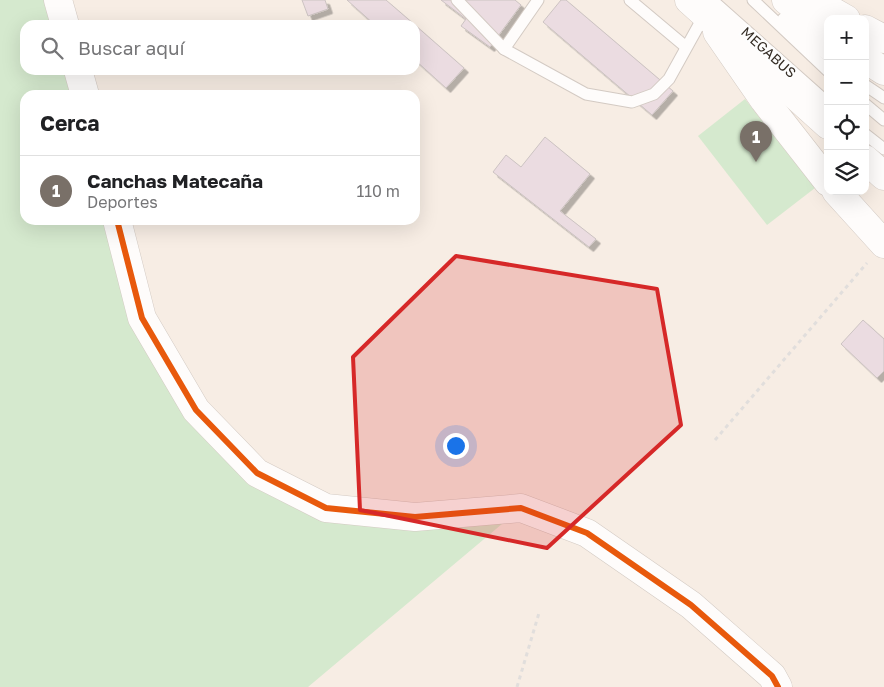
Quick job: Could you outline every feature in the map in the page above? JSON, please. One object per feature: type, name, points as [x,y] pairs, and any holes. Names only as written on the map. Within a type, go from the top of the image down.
[{"type":"street","points":[[58,0],[64,20]]},
{"type":"street","points":[[786,0],[824,31]]},
{"type":"street","points":[[813,0],[839,15]]},
{"type":"street","points":[[702,5],[824,121]]},
{"type":"street","points":[[702,5],[764,100],[824,177]]},
{"type":"street","points":[[869,31],[884,39]]},
{"type":"street","points":[[867,60],[884,71]]},
{"type":"street","points":[[79,75],[84,90]]},
{"type":"street","points":[[869,163],[884,176]]},
{"type":"street","points":[[840,195],[884,244]]},
{"type":"street","points":[[118,225],[142,318],[196,410],[257,473],[326,508],[415,517],[521,508],[587,533],[691,605],[772,676],[778,687]]},
{"type":"lane","points":[[457,0],[504,49],[586,94],[632,102],[654,94],[669,79],[686,47],[702,5]]},
{"type":"lane","points":[[504,49],[538,0]]},
{"type":"lane","points":[[630,0],[686,47]]},
{"type":"lane","points":[[754,0],[824,67]]},
{"type":"lane","points":[[760,0],[824,53]]},
{"type":"lane","name":"MEGABUS","points":[[702,5],[824,100]]},
{"type":"lane","points":[[869,88],[884,98]]},
{"type":"lane","points":[[866,105],[884,120]]},
{"type":"lane","points":[[869,137],[884,149]]},
{"type":"path","points":[[715,440],[884,244]]},
{"type":"path","points":[[517,687],[539,613]]},
{"type":"highlighted area","points":[[456,256],[657,289],[681,425],[547,548],[360,510],[353,357]]},
{"type":"green space","points":[[0,0],[45,0],[55,20],[20,20],[20,75],[79,75],[83,90],[20,90],[20,225],[117,225],[130,273],[196,410],[326,508],[521,508],[308,687],[0,687]]},
{"type":"green space","points":[[745,99],[815,188],[767,225],[698,136]]},
{"type":"building","points":[[302,0],[325,0],[328,9],[308,16]]},
{"type":"building","points":[[347,0],[386,0],[409,20],[369,20]]},
{"type":"building","points":[[441,0],[515,0],[521,5],[490,47],[461,26],[466,19]]},
{"type":"building","points":[[561,0],[566,0],[673,91],[652,115],[543,22]]},
{"type":"building","points":[[420,29],[464,68],[446,88],[420,65]]},
{"type":"building","points":[[545,137],[590,174],[560,211],[596,239],[589,247],[493,172],[506,155],[521,167]]},
{"type":"building","points":[[863,320],[884,339],[884,371],[877,378],[841,344]]},
{"type":"cycle path","points":[[118,225],[142,318],[196,410],[257,473],[326,508],[415,517],[521,508],[587,533],[691,605],[772,676],[778,687]]},
{"type":"place","name":"Canchas Matecaña","points":[[756,162]]}]
